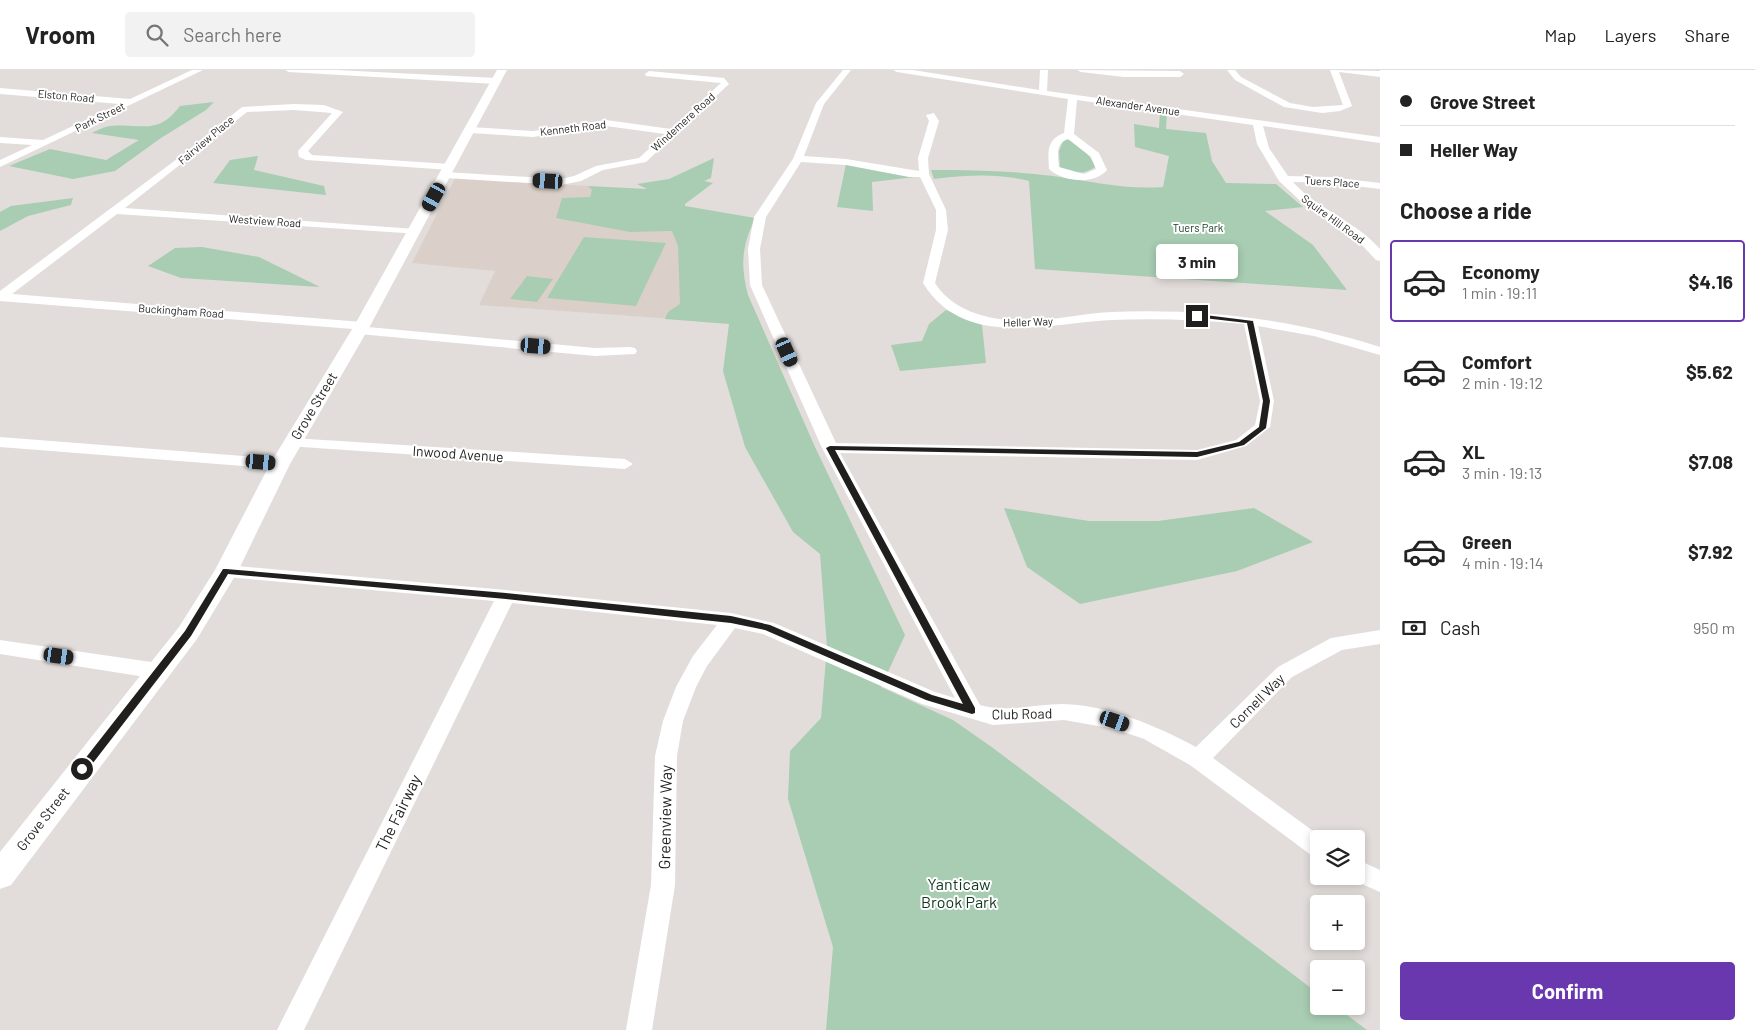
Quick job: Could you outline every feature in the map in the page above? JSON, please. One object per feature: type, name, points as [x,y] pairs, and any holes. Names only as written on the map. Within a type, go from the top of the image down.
[{"type":"main road","name":"Grove Street","points":[[0,875],[188,634],[226,571],[280,464],[360,328],[471,130],[499,76]]},
{"type":"street","name":"Park Street","points":[[0,164],[199,70]]},
{"type":"street","points":[[289,70],[499,76]]},
{"type":"street","points":[[847,70],[820,103],[798,159],[760,217],[754,250],[756,285],[830,448],[972,710]]},
{"type":"street","name":"Alexander Avenue","points":[[897,70],[1043,93],[1258,123],[1273,133],[1301,129],[1380,140]]},
{"type":"street","points":[[1043,93],[1044,70]]},
{"type":"street","points":[[1081,70],[1124,74],[1180,74]]},
{"type":"street","points":[[1231,70],[1233,75],[1277,101],[1299,108],[1324,110],[1348,106],[1334,70]]},
{"type":"street","points":[[1341,70],[1380,74]]},
{"type":"street","name":"Windemere Road","points":[[448,171],[560,182],[577,180],[600,168],[642,160],[725,84],[724,81],[649,74]]},
{"type":"street","name":"Elston Road","points":[[0,90],[131,102]]},
{"type":"street","points":[[1069,135],[1073,97]]},
{"type":"street","name":"Fairview Place","points":[[0,297],[185,158],[239,112],[254,107],[324,108],[338,112],[303,151],[303,155],[310,158],[448,171]]},
{"type":"street","points":[[1299,108],[1301,129]]},
{"type":"street","points":[[798,159],[846,162],[909,174],[924,174],[923,158],[934,121],[931,115]]},
{"type":"street","name":"Kenneth Road","points":[[471,130],[533,134],[606,123],[674,132]]},
{"type":"street","name":"Squire Hill Road","points":[[1258,123],[1258,137],[1261,148],[1283,179],[1317,210],[1357,236],[1380,257]]},
{"type":"street","points":[[1269,157],[1273,133]]},
{"type":"street","points":[[1069,135],[1096,155],[1102,170],[1095,176],[1080,177],[1054,169],[1053,147],[1058,139],[1069,135]]},
{"type":"street","points":[[0,140],[47,143]]},
{"type":"street","name":"Heller Way","points":[[924,174],[941,210],[942,230],[929,283],[936,297],[961,312],[1000,323],[1020,324],[1145,315],[1197,316],[1250,321],[1308,330],[1380,351]]},
{"type":"street","name":"Tuers Place","points":[[1283,179],[1341,181],[1380,186]]},
{"type":"street","name":"Westview Road","points":[[114,211],[414,232]]},
{"type":"street","name":"Buckingham Road","points":[[0,297],[360,328],[595,352],[630,351]]},
{"type":"street","points":[[830,448],[1197,455],[1241,443],[1262,428],[1266,401],[1250,321]]},
{"type":"street","points":[[0,442],[280,464]]},
{"type":"street","name":"Inwood Avenue","points":[[292,443],[625,464]]},
{"type":"street","name":"Club Road","points":[[226,571],[506,596],[731,620],[767,628],[929,698],[993,717],[1064,712],[1115,721],[1152,733],[1198,759],[1310,841]]},
{"type":"street","name":"The Fairway","points":[[290,1030],[506,596]]},
{"type":"street","name":"Greenview Way","points":[[639,1030],[663,885],[666,756],[673,721],[686,686],[700,661],[731,620]]},
{"type":"street","name":"Cornell Way","points":[[1198,759],[1285,672],[1338,643],[1380,637]]},
{"type":"street","points":[[0,647],[158,671]]},
{"type":"street","points":[[1365,874],[1380,881]]},
{"type":"shaded area","points":[[455,178],[588,186],[685,227],[700,321],[479,305],[495,271],[412,263]]},
{"type":"green space","points":[[214,102],[206,110],[161,138],[115,171],[73,179],[9,166],[50,149],[106,160],[139,140],[92,133],[101,128],[109,126],[156,125],[172,115],[180,106]]},
{"type":"green space","name":"Tuers Park","points":[[1160,112],[1167,113],[1166,129],[1206,133],[1212,161],[1226,183],[1276,184],[1303,207],[1265,211],[1313,245],[1347,290],[1035,269],[1029,181],[1017,178],[982,176],[934,179],[931,170],[1022,173],[1121,186],[1163,187],[1169,156],[1135,147],[1134,124],[1159,128]]},
{"type":"green space","points":[[1064,139],[1074,142],[1083,148],[1095,167],[1086,172],[1060,169],[1059,151]]},
{"type":"green space","points":[[258,156],[254,170],[324,186],[326,195],[213,183],[230,160]]},
{"type":"green space","name":"Yanticaw Brook Park","points":[[714,158],[711,178],[704,181],[713,183],[685,204],[685,206],[755,218],[747,238],[743,265],[748,295],[815,447],[905,635],[881,687],[953,720],[993,748],[1310,987],[1310,1015],[1347,1015],[1367,1030],[826,1030],[833,947],[788,799],[790,751],[821,718],[827,647],[820,554],[793,532],[745,447],[723,371],[729,324],[665,319],[668,312],[680,304],[678,246],[672,231],[630,232],[556,218],[562,198],[590,197],[592,190],[588,186],[647,189],[637,184],[669,179]]},
{"type":"green space","points":[[846,164],[915,177],[872,182],[873,211],[837,207]]},
{"type":"green space","points":[[73,198],[71,205],[28,216],[0,231],[0,212],[11,206]]},
{"type":"green space","points":[[584,237],[666,243],[636,306],[547,298]]},
{"type":"green space","points":[[202,247],[259,257],[320,287],[181,278],[148,266],[175,248]]},
{"type":"green space","points":[[527,276],[553,279],[537,302],[510,299]]},
{"type":"green space","points":[[946,310],[982,325],[986,363],[900,371],[891,345],[922,341],[929,324]]},
{"type":"green space","points":[[1004,508],[1089,521],[1158,521],[1254,508],[1313,542],[1237,571],[1080,604],[1027,567]]},
{"type":"route","points":[[82,769],[188,634],[226,571],[506,596],[731,620],[767,628],[929,698],[972,710],[830,448],[1197,455],[1241,443],[1262,428],[1266,401],[1250,321],[1197,316]]}]
